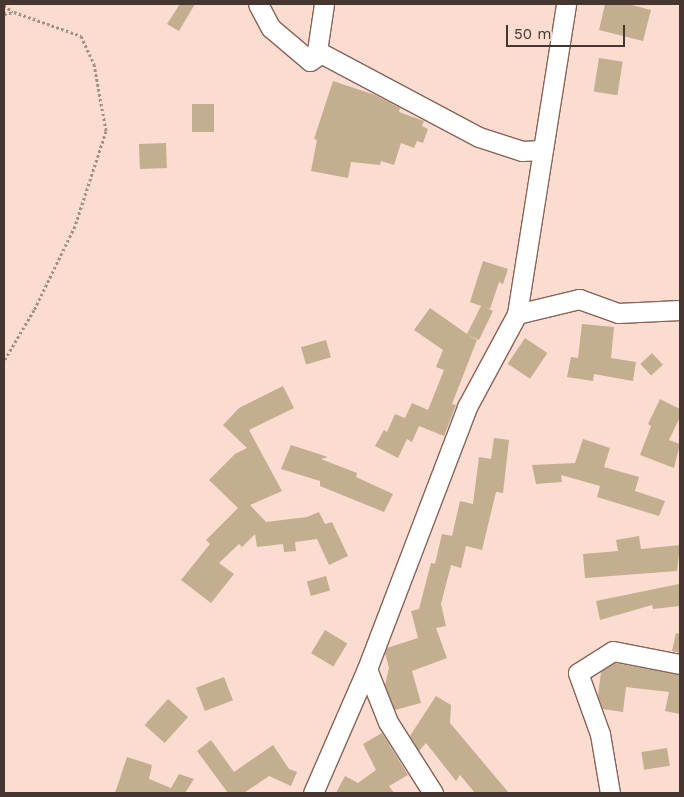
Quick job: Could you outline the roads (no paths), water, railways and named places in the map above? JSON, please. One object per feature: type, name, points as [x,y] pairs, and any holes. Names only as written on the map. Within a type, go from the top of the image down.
[{"type":"street","points":[[258,4],[271,28],[310,61],[317,56],[324,4]]},
{"type":"street","points":[[314,793],[367,669],[467,407],[517,314],[566,4]]},
{"type":"street","points":[[317,51],[479,137],[522,151],[542,150]]},
{"type":"street","points":[[517,314],[579,299],[618,313],[680,310]]},
{"type":"street","points":[[610,793],[600,734],[578,673],[613,651],[680,664]]},
{"type":"street","points":[[367,669],[388,722],[433,793]]}]
